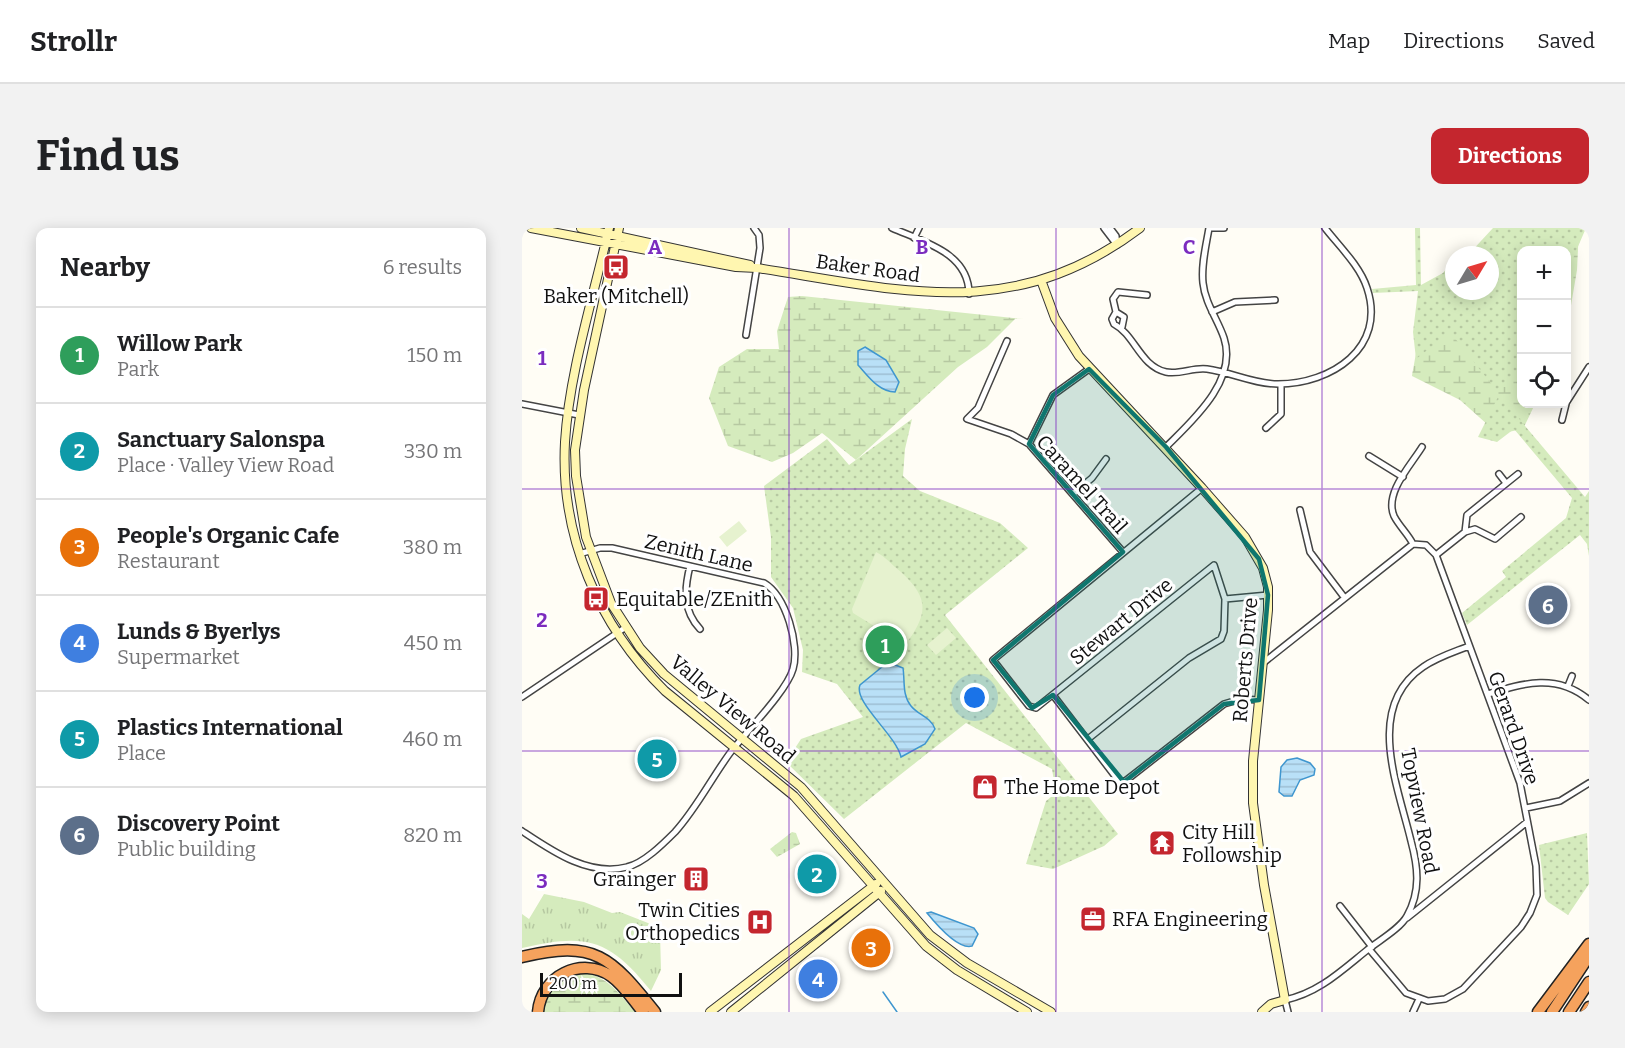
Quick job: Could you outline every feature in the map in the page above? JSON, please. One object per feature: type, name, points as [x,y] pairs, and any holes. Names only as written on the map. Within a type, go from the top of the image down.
[{"type":"highway","points":[[1538,1012],[1589,944]]},
{"type":"highway","points":[[522,957],[561,949],[595,955],[620,971],[655,1012]]},
{"type":"highway","points":[[1552,1012],[1589,956]]},
{"type":"highway","points":[[538,1012],[543,994],[556,977],[568,970],[586,968],[599,970],[613,977],[643,1012]]},
{"type":"highway","points":[[1569,1012],[1589,982]]},
{"type":"highway","points":[[1586,1012],[1589,1007]]},
{"type":"main road","name":"Baker Road","points":[[531,228],[736,267],[757,268],[899,291],[969,294],[1041,280],[1082,264],[1117,245],[1140,228]]},
{"type":"main road","name":"Baker Road","points":[[581,228],[618,232],[738,261],[757,268]]},
{"type":"main road","name":"Valley View Road","points":[[609,231],[569,413],[564,466],[570,519],[579,554],[593,592],[616,633],[647,674],[806,808],[876,890],[935,954],[1028,1012]]},
{"type":"main road","name":"Valley View Road","points":[[618,232],[579,415],[576,476],[589,551],[611,603],[626,627],[664,674],[818,804],[924,929],[949,950],[1051,1012]]},
{"type":"main road","name":"Roberts Drive","points":[[1041,280],[1058,324],[1089,369],[1166,447],[1200,490],[1253,549],[1263,568],[1268,595],[1253,760],[1253,803],[1266,895],[1285,1000]]},
{"type":"main road","points":[[731,1012],[884,883]]},
{"type":"main road","points":[[710,1012],[876,890]]},
{"type":"main road","points":[[1262,1012],[1271,1004],[1285,1000]]},
{"type":"street","points":[[746,335],[760,241],[754,228]]},
{"type":"street","points":[[892,228],[914,237],[959,262],[967,274],[969,294]]},
{"type":"street","points":[[914,237],[919,228]]},
{"type":"street","points":[[1104,228],[1117,245]]},
{"type":"street","points":[[1110,228],[1116,236],[1117,245]]},
{"type":"street","points":[[1166,447],[1205,406],[1222,374],[1226,344],[1204,293],[1202,275],[1210,228],[1224,228]]},
{"type":"street","points":[[1147,295],[1118,292],[1113,299],[1116,312],[1112,322],[1122,327],[1139,353],[1157,368],[1175,373],[1209,369],[1253,382],[1281,384],[1306,380],[1334,370],[1353,357],[1367,334],[1370,309],[1367,288],[1358,271],[1325,228]]},
{"type":"street","points":[[1212,312],[1235,302],[1275,300]]},
{"type":"street","points":[[1116,312],[1124,317],[1122,327]]},
{"type":"street","name":"Caramel Trail","points":[[1007,341],[978,408],[967,419],[1004,431],[1029,444],[1123,552]]},
{"type":"street","points":[[1571,395],[1589,367]]},
{"type":"street","points":[[1029,444],[1053,395],[1089,369]]},
{"type":"street","points":[[1266,428],[1281,414],[1281,384]]},
{"type":"street","points":[[522,404],[579,415]]},
{"type":"street","points":[[1562,420],[1565,408]]},
{"type":"street","points":[[1413,544],[1393,512],[1392,499],[1422,447]]},
{"type":"street","points":[[1369,456],[1403,477]]},
{"type":"street","points":[[1074,493],[1092,478],[1106,459]]},
{"type":"street","points":[[1499,474],[1506,483]]},
{"type":"street","points":[[1464,532],[1467,515],[1518,474]]},
{"type":"street","points":[[1123,552],[1200,490]]},
{"type":"street","points":[[1300,510],[1310,552],[1344,597]]},
{"type":"street","points":[[1263,663],[1413,544],[1426,545],[1436,555],[1464,532],[1475,529],[1495,539],[1521,517]]},
{"type":"street","name":"Zenith Lane","points":[[522,831],[557,854],[575,862],[618,868],[633,865],[677,830],[741,738],[785,684],[793,669],[795,652],[783,603],[775,591],[764,583],[612,548],[579,554]]},
{"type":"street","name":"Stewart Drive","points":[[1123,552],[1095,579],[993,660],[1032,708],[1039,707],[1214,565],[1225,599]]},
{"type":"street","name":"Gerard Drive","points":[[1419,999],[1436,1001],[1457,994],[1526,920],[1534,903],[1538,886],[1526,808],[1512,759],[1436,555]]},
{"type":"street","points":[[690,566],[686,604],[689,615],[700,629]]},
{"type":"street","points":[[1088,740],[1189,658],[1219,641],[1224,632],[1225,599],[1268,595]]},
{"type":"street","points":[[522,697],[626,627]]},
{"type":"street","name":"Topview Road","points":[[1407,918],[1416,895],[1418,873],[1391,756],[1389,735],[1392,710],[1404,687],[1421,668],[1469,646]]},
{"type":"street","points":[[1568,686],[1572,675]]},
{"type":"street","points":[[1488,694],[1535,682],[1568,686],[1589,700]]},
{"type":"street","points":[[1053,695],[1118,780],[1124,782],[1224,704],[1241,699],[1259,700]]},
{"type":"street","points":[[1526,808],[1571,796],[1589,783]]},
{"type":"street","points":[[1285,1000],[1315,991],[1527,822]]},
{"type":"street","points":[[1340,906],[1399,986],[1419,999],[1413,1012]]},
{"type":"street","name":"Roberts Drive","points":[[1285,1000],[1288,1012]]},
{"type":"highlighted area","points":[[1089,369],[1166,447],[1259,559],[1268,595],[1259,700],[1224,704],[1124,782],[1053,695],[1032,708],[993,660],[1123,552],[1029,444],[1053,395]]},
{"type":"green space","points":[[1415,228],[1420,228],[1421,285],[1445,272],[1445,300],[1499,300],[1499,246],[1476,246],[1493,228],[1586,228],[1571,263],[1571,246],[1517,246],[1517,371],[1497,391],[1450,332],[1416,359],[1413,332],[1418,291],[1373,293],[1372,289],[1416,285]]},
{"type":"green space","points":[[1579,228],[1577,270],[1571,305],[1571,246],[1520,246]]},
{"type":"green space","points":[[1517,247],[1517,408],[1533,408],[1523,429],[1498,434],[1460,400],[1412,376],[1425,314],[1436,283],[1444,271],[1445,300],[1499,300],[1499,252]]},
{"type":"green space","points":[[802,296],[1016,318],[987,347],[958,367],[856,460],[822,433],[793,453],[772,462],[728,446],[709,398],[719,367],[747,349],[779,349],[777,331],[788,297]]},
{"type":"green space","points":[[1499,395],[1585,497],[1589,491],[1589,556],[1587,544],[1580,535],[1467,625],[1462,613],[1506,577],[1502,571],[1566,518],[1572,498],[1514,429],[1497,442],[1478,437]]},
{"type":"green space","points":[[912,419],[905,449],[903,476],[920,491],[1000,523],[1028,548],[945,615],[1118,834],[1104,846],[1053,869],[1026,864],[1046,801],[1056,793],[1052,769],[966,723],[844,819],[786,762],[801,739],[863,717],[837,684],[802,672],[803,650],[793,608],[771,577],[771,537],[764,486],[827,439],[849,465]]},
{"type":"green space","points":[[739,521],[747,531],[727,547],[719,537]]},
{"type":"green space","points":[[876,552],[901,572],[917,590],[921,599],[922,607],[918,624],[905,645],[853,613],[852,609]]},
{"type":"green space","points":[[947,628],[956,638],[936,655],[927,645]]},
{"type":"green space","points":[[792,832],[796,833],[800,844],[777,857],[770,849]]},
{"type":"green space","points":[[1587,833],[1589,884],[1568,915],[1545,898],[1539,845]]},
{"type":"green space","points":[[544,894],[584,902],[612,913],[620,912],[648,923],[660,933],[661,970],[651,991],[622,960],[609,950],[595,944],[563,941],[522,948],[522,914],[529,919]]},
{"type":"green space","points":[[583,972],[606,982],[635,1012],[542,1012],[546,996],[555,985]]},
{"type":"water","points":[[865,347],[886,360],[899,382],[895,392],[879,386],[858,365],[858,351]]},
{"type":"water","points":[[888,662],[903,668],[908,702],[931,722],[935,729],[925,744],[901,757],[898,748],[869,709],[860,692],[860,685]]},
{"type":"water","points":[[1297,758],[1310,763],[1315,769],[1314,775],[1300,780],[1292,796],[1284,796],[1279,792],[1281,767],[1287,760]]},
{"type":"water","points":[[931,912],[974,928],[978,934],[972,946],[960,944],[954,940],[927,913]]},
{"type":"waterway","points":[[883,992],[897,1012]]},
{"type":"place","name":"Baker (Mitchell)","points":[[616,267]]},
{"type":"place","name":"Equitable/ZEnith","points":[[596,599]]},
{"type":"place","name":"Discovery Point","points":[[1548,605]]},
{"type":"place","name":"Willow Park","points":[[885,645]]},
{"type":"place","name":"Plastics International","points":[[657,759]]},
{"type":"place","name":"The Home Depot","points":[[985,787]]},
{"type":"place","name":"City Hill Followship","points":[[1162,843]]},
{"type":"place","name":"Sanctuary Salonspa","points":[[817,874]]},
{"type":"place","name":"Grainger","points":[[696,879]]},
{"type":"place","name":"RFA Engineering","points":[[1093,919]]},
{"type":"place","name":"Twin Cities Orthopedics","points":[[760,922]]},
{"type":"place","name":"People's Organic Cafe","points":[[871,948]]},
{"type":"place","name":"Lunds & Byerlys","points":[[818,979]]}]
